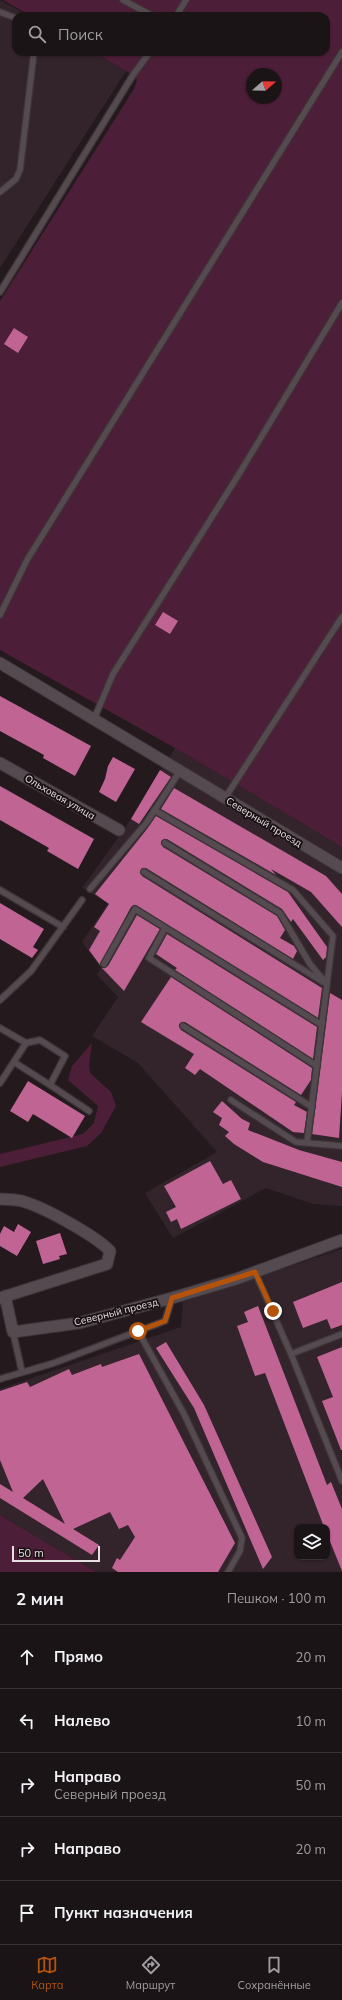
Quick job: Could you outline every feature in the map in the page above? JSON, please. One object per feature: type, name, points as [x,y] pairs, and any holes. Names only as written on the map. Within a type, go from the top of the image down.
[{"type":"street","name":"Северный проезд","points":[[0,663],[340,865]]},
{"type":"street","name":"Ольховая улица","points":[[0,763],[119,830]]},
{"type":"street","points":[[0,1199],[24,1202],[69,1223],[103,1243],[110,1251],[107,1264],[2,1297],[13,1332]]},
{"type":"street","name":"Северный проезд","points":[[13,1332],[79,1323],[172,1298],[255,1272],[342,1240]]},
{"type":"lane","points":[[123,0],[146,12]]},
{"type":"lane","points":[[178,12],[186,0]]},
{"type":"lane","points":[[0,12],[12,16]]},
{"type":"lane","points":[[0,615],[27,560],[342,52]]},
{"type":"lane","points":[[0,192],[16,179],[20,170],[34,56]]},
{"type":"lane","points":[[0,292],[133,75],[147,56]]},
{"type":"lane","points":[[94,719],[113,674],[235,481],[342,303]]},
{"type":"lane","points":[[225,798],[342,617]]},
{"type":"lane","points":[[90,889],[147,822],[154,810],[183,773]]},
{"type":"lane","points":[[154,810],[293,890],[333,936],[307,1143]]},
{"type":"lane","points":[[165,844],[280,914],[310,964],[327,984]]},
{"type":"lane","points":[[144,872],[327,984]]},
{"type":"lane","points":[[0,890],[63,927]]},
{"type":"lane","points":[[0,1000],[31,972],[82,900]]},
{"type":"lane","points":[[104,964],[135,909],[322,1025]]},
{"type":"lane","points":[[166,928],[149,958],[317,1066]]},
{"type":"lane","points":[[183,1026],[312,1107]]},
{"type":"lane","points":[[0,1028],[26,1043],[40,1040],[64,1056],[50,1085]]},
{"type":"lane","points":[[0,1083],[26,1043]]},
{"type":"lane","points":[[14,1062],[89,1110]]},
{"type":"lane","points":[[231,1100],[296,1142],[342,1146]]},
{"type":"lane","points":[[255,1272],[292,1354],[342,1481]]},
{"type":"lane","points":[[0,1379],[54,1362],[165,1321],[172,1298]]},
{"type":"lane","points":[[138,1331],[184,1414],[242,1538],[240,1550],[228,1572]]},
{"type":"lane","points":[[13,1332],[22,1372]]},
{"type":"lane","points":[[292,1354],[342,1334]]},
{"type":"shaded area","points":[[0,0],[22,12],[12,12],[12,56],[99,56],[126,71],[0,268]]},
{"type":"shaded area","points":[[3,0],[342,0],[342,847],[175,748],[0,650],[0,301],[134,89],[137,80],[133,75],[100,56],[330,56],[330,12],[24,12]]},
{"type":"shaded area","points":[[175,748],[342,847],[342,1206],[313,1204],[266,1188],[173,1238],[145,1193],[217,1152],[138,1063],[92,1036],[118,997],[97,975],[101,968],[82,942],[108,903],[82,888],[127,825]]},
{"type":"shaded area","points":[[92,1043],[89,1065],[90,1073],[111,1092],[116,1106],[101,1133],[87,1146],[0,1167],[0,1154],[83,1134],[94,1123],[98,1106],[68,1080],[72,1066]]},
{"type":"shaded area","points":[[342,1249],[342,1572],[96,1572],[0,1515],[0,1389],[181,1327],[183,1302]]},
{"type":"shaded area","points":[[0,1515],[96,1572],[0,1572]]},
{"type":"building","points":[[14,328],[28,337],[18,353],[4,344]]},
{"type":"building","points":[[163,612],[178,621],[170,634],[155,625]]},
{"type":"building","points":[[0,696],[91,746],[75,776],[43,758],[44,755],[0,731]]},
{"type":"building","points":[[113,757],[135,769],[116,802],[99,792],[105,779],[108,766]]},
{"type":"building","points":[[160,770],[171,777],[139,824],[131,819]]},
{"type":"building","points":[[0,786],[94,839],[78,869],[47,851],[49,848],[0,820]]},
{"type":"building","points":[[174,788],[326,876],[342,894],[342,927],[311,892],[271,869],[276,875],[161,809]]},
{"type":"building","points":[[156,816],[288,892],[327,947],[326,957],[323,960],[293,919],[291,922],[282,909],[167,839],[161,841],[163,847],[277,916],[285,930],[280,938],[294,946],[297,951],[293,959],[146,868],[142,868],[140,872],[142,876],[322,988],[318,1018],[135,905],[131,907],[100,965],[89,950],[100,931],[94,927],[109,904],[95,894]]},
{"type":"building","points":[[0,903],[44,929],[33,947],[38,950],[32,958],[0,939]]},
{"type":"building","points":[[137,915],[160,929],[124,991],[102,968],[108,966]]},
{"type":"building","points":[[167,934],[317,1027],[313,1059],[175,970],[177,968],[156,954]]},
{"type":"building","points":[[171,977],[312,1068],[311,1080],[301,1095],[185,1022],[179,1024],[181,1030],[296,1102],[294,1105],[307,1112],[304,1133],[293,1132],[200,1069],[195,1075],[185,1068],[194,1054],[141,1022]]},
{"type":"building","points":[[330,993],[342,1000],[342,1092],[339,1138],[312,1134]]},
{"type":"building","points":[[28,1081],[85,1116],[72,1138],[33,1114],[28,1122],[10,1111]]},
{"type":"building","points":[[222,1101],[242,1119],[250,1123],[248,1130],[299,1150],[342,1162],[342,1187],[263,1162],[234,1144],[225,1136],[229,1132],[219,1125],[222,1118],[213,1112]]},
{"type":"building","points":[[210,1161],[223,1184],[231,1180],[241,1199],[181,1229],[177,1219],[171,1222],[166,1212],[176,1207],[164,1186]]},
{"type":"building","points":[[18,1224],[31,1232],[17,1256],[0,1246],[0,1234],[4,1226],[14,1232]]},
{"type":"building","points":[[60,1233],[67,1254],[59,1256],[60,1259],[43,1264],[36,1241]]},
{"type":"building","points":[[342,1282],[342,1325],[331,1329],[327,1319],[303,1328],[293,1302]]},
{"type":"building","points":[[258,1306],[327,1485],[331,1482],[342,1509],[342,1571],[330,1541],[330,1524],[323,1524],[265,1373],[255,1376],[237,1326],[248,1322],[244,1312]]},
{"type":"building","points":[[166,1342],[204,1405],[272,1557],[263,1569],[194,1408],[156,1348]]},
{"type":"building","points":[[342,1347],[341,1450],[322,1401],[333,1397],[317,1357]]},
{"type":"building","points":[[139,1354],[235,1543],[218,1572],[118,1572],[112,1568],[117,1558],[120,1560],[135,1537],[128,1525],[119,1529],[110,1512],[73,1529],[99,1545],[92,1555],[0,1498],[0,1484],[13,1492],[0,1460],[0,1391],[27,1382],[30,1387],[69,1369],[72,1375],[101,1364],[102,1367]],"holes":[[[43,1479],[65,1524],[23,1498]]]},
{"type":"route","points":[[138,1331],[165,1321],[172,1298],[255,1272],[273,1311]]}]
